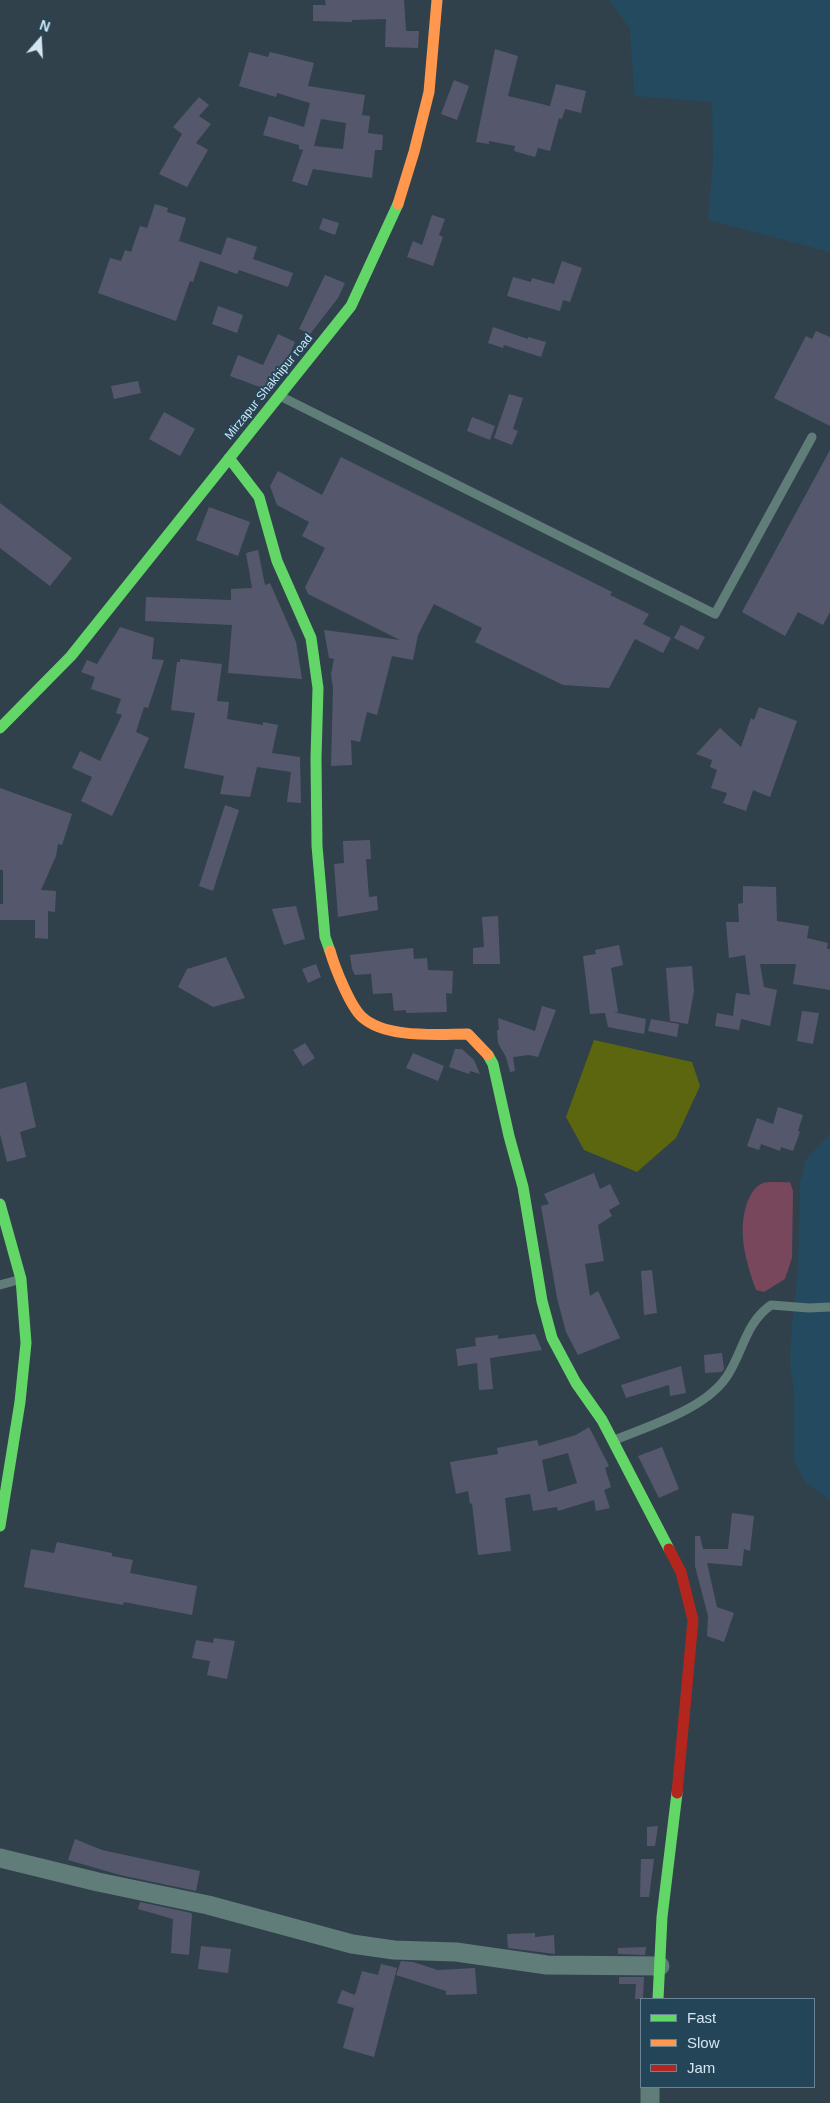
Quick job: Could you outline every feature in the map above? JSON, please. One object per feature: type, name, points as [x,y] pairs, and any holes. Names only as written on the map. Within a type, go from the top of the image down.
[{"type":"street","name":"Mirzapur Shakhipur road","points":[[0,728],[71,656],[351,306],[396,211],[414,152],[430,92],[437,0]]},
{"type":"street","points":[[229,458],[259,497],[277,561],[312,638],[318,688],[316,758],[317,846],[325,937],[336,970],[347,993],[362,1017],[384,1029],[421,1034],[468,1034],[486,1051],[493,1064],[509,1136],[523,1187],[542,1301],[552,1338],[576,1383],[602,1420],[681,1572],[693,1620],[680,1764],[662,1917],[658,1998]]},
{"type":"street","points":[[0,1204],[21,1279],[26,1343],[20,1402],[0,1526]]},
{"type":"street","points":[[0,1858],[98,1882],[208,1905],[352,1944],[394,1950],[456,1952],[547,1965],[660,1966]]},
{"type":"street","points":[[650,2088],[650,2103]]},
{"type":"lane","points":[[280,395],[715,614],[812,437]]},
{"type":"lane","points":[[0,1285],[21,1279]]},
{"type":"lane","points":[[613,1441],[687,1410],[714,1390],[729,1374],[750,1329],[761,1312],[771,1305],[809,1308],[830,1307]]},
{"type":"shaded area","points":[[609,0],[830,0],[830,252],[708,220],[713,161],[712,102],[634,96],[630,29]]},
{"type":"shaded area","points":[[594,1040],[692,1062],[700,1086],[676,1138],[637,1172],[584,1150],[566,1117]]},
{"type":"shaded area","points":[[830,1134],[830,1500],[806,1483],[794,1460],[794,1393],[790,1362],[798,1272],[800,1183],[806,1159]]},
{"type":"shaded area","points":[[790,1182],[793,1191],[792,1258],[785,1279],[764,1292],[756,1290],[744,1247],[743,1225],[747,1203],[753,1191],[760,1184]]},
{"type":"building","points":[[325,0],[404,0],[406,31],[419,31],[418,48],[385,47],[386,19],[352,20],[352,22],[313,21],[313,5],[326,5]]},
{"type":"building","points":[[495,49],[518,56],[508,96],[550,106],[556,84],[586,91],[581,113],[565,109],[562,119],[559,118],[550,151],[538,148],[535,157],[514,151],[515,146],[489,141],[489,144],[476,142]]},
{"type":"building","points":[[249,52],[268,57],[270,52],[314,63],[308,86],[365,95],[362,115],[370,116],[368,133],[383,135],[382,150],[375,150],[372,178],[313,169],[307,186],[292,181],[303,150],[299,149],[299,145],[263,135],[269,116],[304,127],[310,103],[277,93],[276,97],[239,86]],"holes":[[[321,119],[346,123],[343,149],[314,146]]]},
{"type":"building","points":[[454,80],[469,86],[457,120],[441,114]]},
{"type":"building","points":[[199,97],[209,105],[199,116],[211,124],[196,143],[208,150],[187,187],[159,174],[182,134],[173,127]]},
{"type":"building","points":[[155,204],[168,208],[167,212],[186,218],[179,241],[221,255],[227,237],[257,247],[253,259],[293,273],[288,287],[239,270],[237,274],[200,261],[193,282],[190,281],[176,321],[98,293],[110,258],[121,261],[125,250],[131,252],[140,226],[147,228]]},
{"type":"building","points":[[432,215],[445,219],[439,235],[443,237],[433,266],[407,257],[413,241],[422,245]]},
{"type":"building","points":[[323,218],[339,223],[335,235],[319,229]]},
{"type":"building","points":[[562,261],[582,268],[570,302],[563,300],[560,311],[507,296],[513,277],[531,282],[532,278],[554,284]]},
{"type":"building","points":[[325,275],[345,283],[338,298],[310,334],[299,329]]},
{"type":"building","points":[[218,306],[243,315],[237,333],[212,324]]},
{"type":"building","points":[[493,327],[528,339],[528,337],[546,342],[541,357],[504,345],[503,348],[488,343]]},
{"type":"building","points":[[816,331],[830,337],[830,426],[774,398],[806,336],[812,339]]},
{"type":"building","points":[[278,334],[295,342],[289,359],[280,371],[278,370],[265,389],[230,376],[238,355],[263,365]]},
{"type":"building","points":[[138,381],[141,393],[114,399],[111,386]]},
{"type":"building","points":[[509,394],[523,398],[513,429],[518,431],[512,445],[494,438]]},
{"type":"building","points":[[164,412],[195,429],[180,456],[149,439]]},
{"type":"building","points":[[472,417],[495,426],[490,440],[467,431]]},
{"type":"building","points":[[830,450],[830,612],[823,625],[798,612],[785,636],[742,612]]},
{"type":"building","points":[[341,457],[612,592],[610,595],[649,614],[643,624],[671,638],[663,653],[635,639],[609,688],[563,685],[475,642],[482,628],[434,604],[418,635],[413,660],[392,656],[377,715],[367,712],[360,742],[351,740],[352,765],[331,766],[333,688],[331,674],[334,659],[329,658],[324,630],[400,640],[308,594],[305,587],[325,548],[302,536],[309,522],[277,505],[270,486],[278,471],[322,495]]},
{"type":"building","points":[[0,503],[72,558],[50,586],[0,548]]},
{"type":"building","points":[[209,507],[250,522],[238,556],[196,540]]},
{"type":"building","points":[[258,550],[265,585],[270,583],[296,642],[302,679],[228,673],[232,625],[145,621],[146,597],[231,600],[231,589],[252,588],[246,553]]},
{"type":"building","points":[[681,625],[705,637],[698,650],[674,638]]},
{"type":"building","points":[[120,627],[154,638],[152,659],[164,660],[148,708],[144,707],[136,732],[149,738],[112,816],[81,801],[92,777],[72,768],[80,751],[100,761],[122,715],[116,713],[121,699],[91,689],[95,677],[81,672],[87,660],[97,664]]},
{"type":"building","points":[[180,659],[222,664],[217,701],[229,702],[227,719],[263,725],[263,722],[278,725],[272,753],[300,757],[301,803],[287,802],[291,772],[257,767],[250,797],[220,794],[224,776],[184,768],[195,713],[171,710],[177,662],[180,662]]},
{"type":"building","points":[[759,707],[797,721],[770,797],[753,790],[746,811],[723,803],[727,793],[711,788],[717,770],[710,767],[712,760],[696,754],[720,728],[741,747],[751,718],[754,720]]},
{"type":"building","points":[[0,788],[72,814],[62,845],[58,844],[56,856],[41,890],[56,891],[55,912],[48,911],[48,939],[35,938],[35,920],[0,920],[0,904],[3,904],[3,870],[0,870]]},
{"type":"building","points":[[225,805],[239,810],[213,891],[199,886]]},
{"type":"building","points":[[370,840],[371,859],[366,859],[369,897],[377,896],[378,910],[338,917],[334,864],[344,863],[343,841]]},
{"type":"building","points":[[743,886],[776,887],[777,921],[809,926],[807,938],[828,943],[827,949],[830,949],[830,990],[793,984],[796,964],[760,964],[764,987],[777,990],[770,1026],[741,1019],[739,1030],[715,1026],[717,1013],[733,1016],[736,993],[750,995],[745,955],[729,958],[726,922],[739,922],[738,904],[743,903]]},
{"type":"building","points":[[296,906],[305,939],[284,945],[272,909]]},
{"type":"building","points":[[498,916],[500,964],[473,964],[473,948],[484,947],[482,917]]},
{"type":"building","points":[[619,945],[623,965],[611,968],[618,1012],[613,1012],[646,1019],[644,1034],[608,1027],[605,1013],[590,1014],[583,956],[596,954],[595,950]]},
{"type":"building","points":[[413,948],[414,959],[427,958],[428,970],[453,971],[452,994],[446,993],[447,1012],[406,1013],[406,1010],[394,1011],[392,993],[373,994],[371,974],[355,975],[352,969],[350,955]]},
{"type":"building","points":[[226,957],[245,998],[213,1007],[178,987],[187,969]]},
{"type":"building","points":[[316,964],[321,977],[308,983],[302,969]]},
{"type":"building","points":[[692,966],[694,991],[688,1024],[670,1021],[666,968]]},
{"type":"building","points":[[542,1006],[556,1010],[538,1057],[529,1055],[513,1057],[515,1071],[510,1072],[506,1057],[498,1043],[498,1018],[535,1031]]},
{"type":"building","points":[[802,1011],[819,1013],[813,1044],[797,1041]]},
{"type":"building","points":[[651,1019],[679,1024],[677,1037],[648,1031]]},
{"type":"building","points":[[305,1043],[315,1058],[303,1066],[293,1050]]},
{"type":"building","points":[[455,1049],[462,1049],[474,1060],[480,1074],[470,1071],[469,1074],[449,1067]]},
{"type":"building","points":[[413,1053],[444,1066],[438,1081],[406,1068]]},
{"type":"building","points":[[26,1082],[36,1127],[20,1132],[26,1157],[7,1162],[0,1134],[0,1089]]},
{"type":"building","points":[[778,1107],[803,1115],[798,1131],[800,1132],[793,1151],[781,1147],[780,1151],[761,1144],[759,1150],[747,1146],[757,1118],[773,1124]]},
{"type":"building","points":[[594,1173],[600,1189],[610,1184],[620,1204],[609,1210],[612,1216],[598,1225],[604,1261],[585,1264],[590,1296],[598,1291],[620,1338],[578,1355],[566,1332],[557,1298],[541,1206],[549,1204],[544,1194]]},
{"type":"building","points":[[652,1270],[657,1313],[644,1315],[641,1271]]},
{"type":"building","points":[[535,1334],[542,1350],[490,1358],[493,1389],[479,1390],[477,1363],[458,1366],[456,1349],[476,1346],[475,1338],[498,1335],[498,1339]]},
{"type":"building","points":[[722,1353],[724,1369],[722,1372],[705,1373],[704,1355]]},
{"type":"building","points":[[681,1366],[686,1393],[670,1396],[669,1385],[626,1398],[621,1385]]},
{"type":"building","points":[[589,1427],[609,1466],[605,1468],[611,1487],[604,1490],[610,1508],[596,1511],[594,1500],[558,1511],[557,1507],[533,1511],[530,1494],[505,1498],[511,1551],[478,1555],[472,1503],[470,1504],[468,1491],[456,1494],[450,1462],[498,1454],[497,1448],[537,1440],[539,1446],[576,1435]],"holes":[[[568,1453],[577,1483],[548,1492],[542,1460]]]},
{"type":"building","points":[[662,1447],[679,1489],[659,1498],[638,1456]]},
{"type":"building","points":[[732,1513],[754,1516],[750,1551],[744,1549],[742,1566],[707,1563],[717,1607],[734,1613],[724,1642],[707,1636],[708,1616],[695,1566],[695,1536],[700,1536],[703,1549],[728,1549]]},
{"type":"building","points":[[57,1542],[112,1553],[112,1556],[133,1560],[130,1573],[197,1586],[192,1615],[124,1602],[123,1605],[24,1587],[31,1549],[54,1553]]},
{"type":"building","points":[[214,1638],[235,1641],[227,1679],[207,1675],[210,1661],[192,1658],[196,1640],[213,1643]]},
{"type":"building","points":[[658,1826],[655,1846],[647,1846],[647,1827]]},
{"type":"building","points":[[75,1839],[102,1850],[200,1871],[196,1891],[120,1875],[68,1860]]},
{"type":"building","points":[[641,1859],[654,1859],[649,1897],[640,1897]]},
{"type":"building","points":[[140,1902],[191,1913],[189,1955],[171,1953],[173,1919],[138,1909]]},
{"type":"building","points":[[535,1933],[535,1937],[554,1935],[555,1954],[508,1948],[507,1934]]},
{"type":"building","points":[[201,1946],[231,1949],[228,1973],[198,1969]]},
{"type":"building","points":[[646,1947],[645,1955],[618,1954],[618,1948]]},
{"type":"building","points":[[401,1961],[413,1962],[438,1970],[475,1968],[477,1994],[446,1995],[446,1991],[396,1975]]},
{"type":"building","points":[[381,1964],[397,1968],[374,2057],[343,2048],[354,2008],[337,2003],[342,1990],[355,1995],[362,1971],[378,1975]]},
{"type":"building","points":[[619,1977],[644,1977],[643,1998],[635,1999],[636,1984],[619,1984]]},
{"type":"traffic: fast","points":[[0,728],[71,656],[351,306],[398,204]]},
{"type":"traffic: fast","points":[[229,458],[259,497],[277,561],[311,638],[318,688],[316,758],[317,846],[325,937],[330,951]]},
{"type":"traffic: fast","points":[[488,1055],[493,1064],[509,1136],[523,1187],[542,1301],[552,1338],[576,1383],[602,1420],[669,1549]]},
{"type":"traffic: fast","points":[[0,1204],[21,1279],[26,1343],[20,1402],[0,1526]]},
{"type":"traffic: fast","points":[[658,1998],[662,1917],[677,1793]]},
{"type":"traffic: slow","points":[[398,204],[414,152],[429,92],[437,0]]},
{"type":"traffic: slow","points":[[330,951],[339,976],[357,1012],[372,1024],[384,1029],[413,1034],[468,1034],[488,1055]]},
{"type":"traffic: jam","points":[[669,1549],[681,1572],[693,1620],[677,1793]]}]
